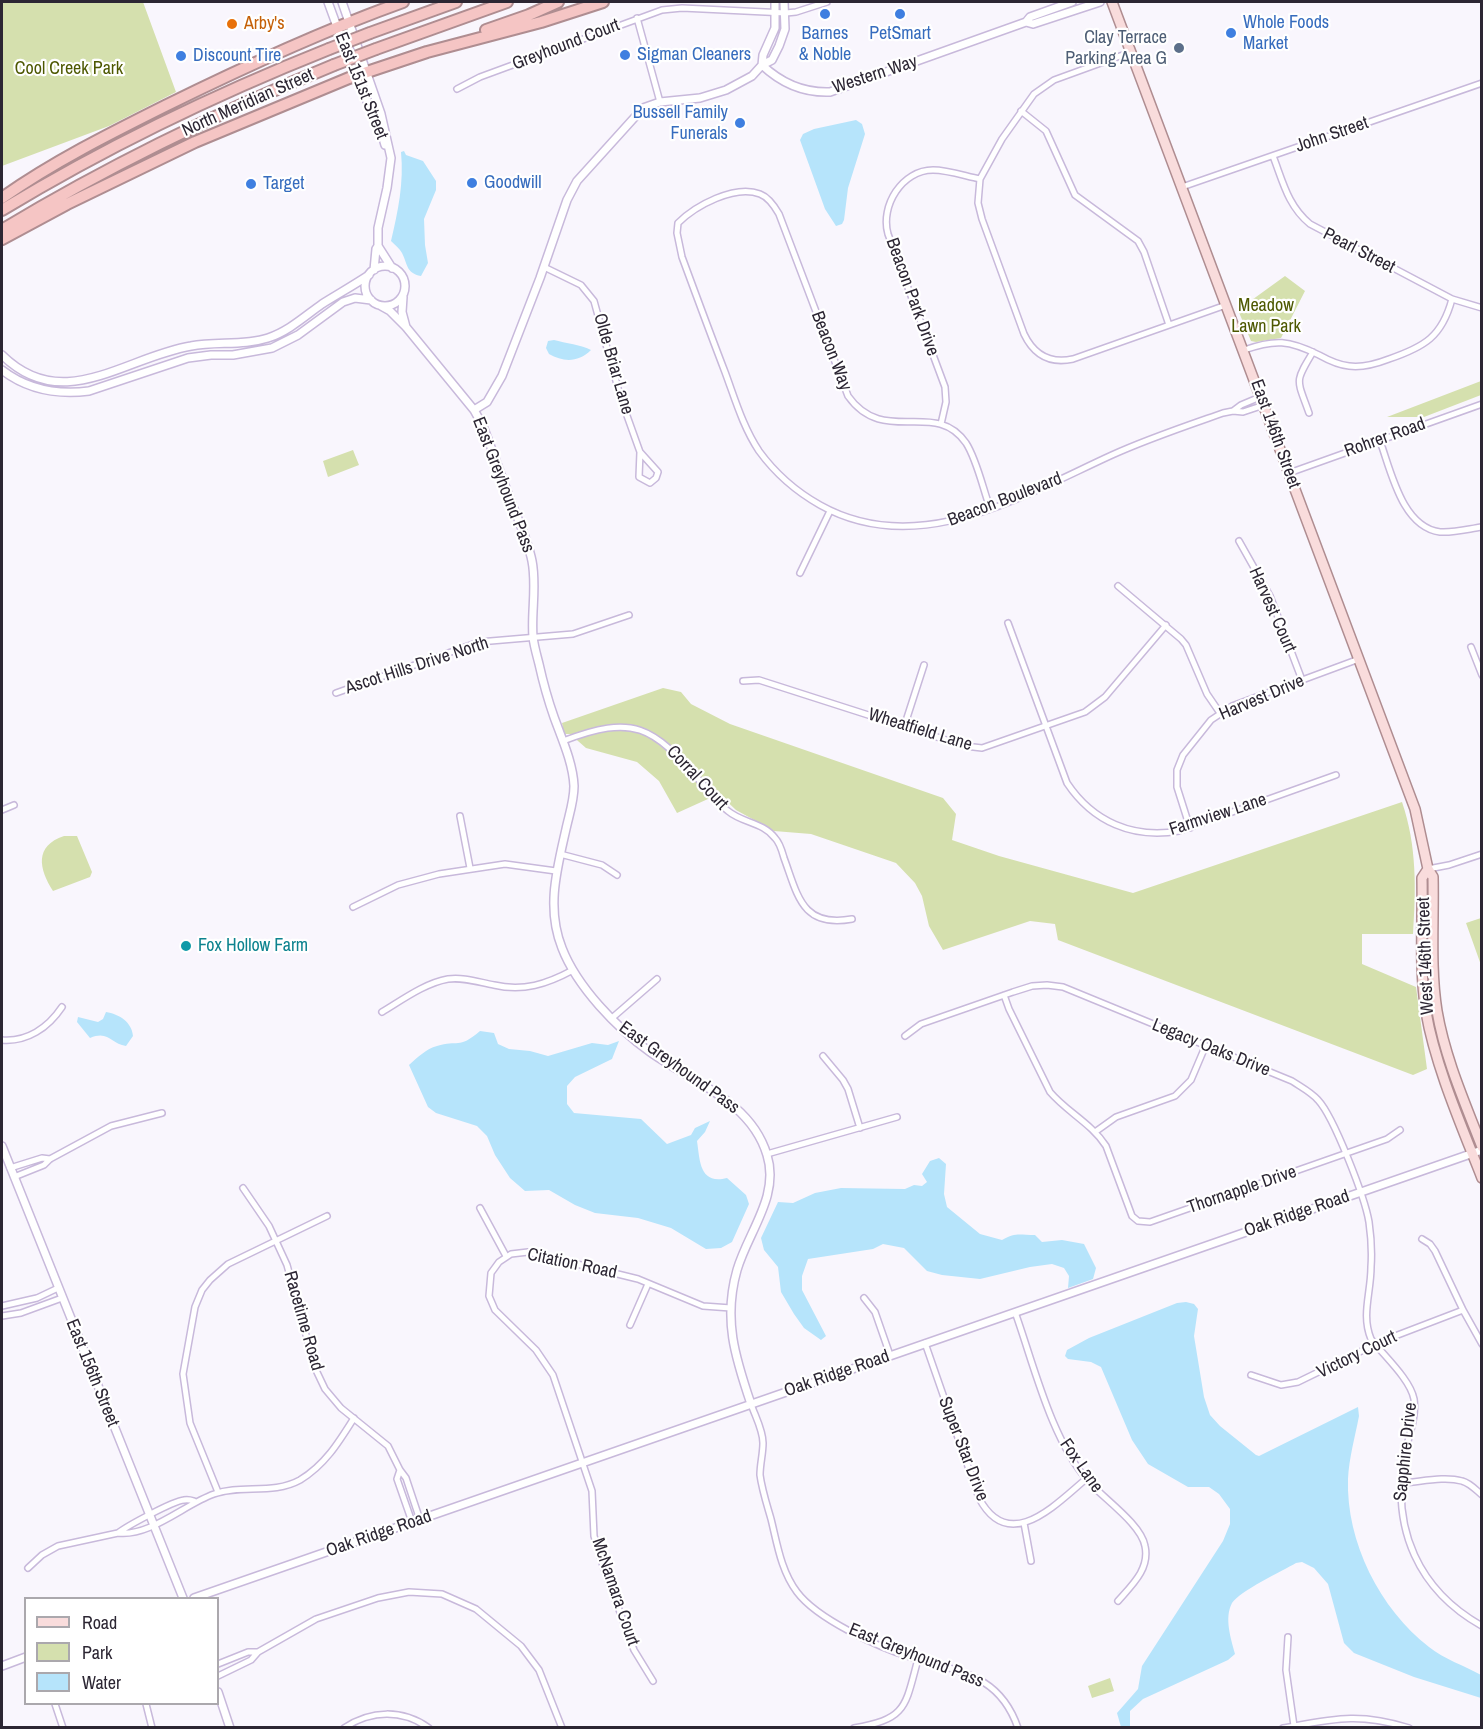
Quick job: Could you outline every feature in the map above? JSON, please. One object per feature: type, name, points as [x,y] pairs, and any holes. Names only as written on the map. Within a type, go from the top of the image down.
[{"type":"highway","points":[[2,198],[67,156],[209,84],[338,27],[403,2]]},
{"type":"highway","name":"North Meridian Street","points":[[2,210],[148,130],[216,97],[329,49],[456,2]]},
{"type":"highway","name":"North Meridian Street","points":[[2,230],[153,146],[241,104],[334,65],[507,2]]},
{"type":"highway","points":[[2,239],[67,204],[195,142],[355,76],[529,15],[558,2]]},
{"type":"highway","points":[[427,52],[541,22],[603,2]]},
{"type":"main road","name":"East 146th Street","points":[[1112,2],[1415,809],[1428,869]]},
{"type":"main road","name":"West 146th Street","points":[[1428,869],[1422,878],[1423,979],[1427,1014],[1437,1056],[1478,1150],[1482,1178]]},
{"type":"street","name":"East 151st Street","points":[[328,2],[355,76],[381,132],[389,171]]},
{"type":"street","name":"East 151st Street","points":[[342,2],[387,134],[391,158],[378,228],[378,246],[371,273]]},
{"type":"street","points":[[762,65],[763,55],[775,28],[775,2]]},
{"type":"street","name":"East Greyhound Pass","points":[[784,2],[785,28],[780,46],[772,60],[762,65],[752,76],[726,90],[700,98],[660,102],[638,112],[577,181],[567,200],[502,376],[487,402],[474,410],[483,426],[530,552],[535,586],[533,638],[571,768],[574,786],[556,871],[553,898],[555,922],[562,949],[584,986],[628,1035],[652,1053],[728,1101],[750,1123],[767,1155],[770,1178],[767,1198],[737,1269],[731,1308],[733,1346],[763,1441],[760,1463],[762,1485],[783,1565],[804,1601],[823,1616],[896,1652],[968,1673],[981,1680],[1004,1698],[1018,1728]]},
{"type":"street","name":"Greyhound Court","points":[[457,90],[480,77],[662,10],[682,8],[786,13],[827,2]]},
{"type":"street","name":"Western Way","points":[[762,65],[789,85],[810,92],[830,92],[1026,22],[1030,17],[1072,2]]},
{"type":"street","name":"Western Way","points":[[1026,22],[1033,24],[1100,2]]},
{"type":"street","points":[[636,18],[660,102]]},
{"type":"street","points":[[1131,52],[1047,84],[1034,94],[985,167],[980,179],[978,203],[984,227],[1024,334],[1031,346],[1045,358],[1058,361],[1073,359],[1226,305]]},
{"type":"street","name":"John Street","points":[[1182,187],[1482,83]]},
{"type":"street","points":[[1021,111],[1046,131],[1075,195],[1138,241],[1144,252],[1169,325]]},
{"type":"street","name":"Pearl Street","points":[[1273,156],[1290,203],[1307,222],[1452,298],[1482,308]]},
{"type":"street","name":"Beacon Park Drive","points":[[941,424],[945,407],[945,387],[888,234],[886,213],[890,200],[898,190],[907,180],[921,172],[938,170],[980,179]]},
{"type":"street","name":"Beacon Way","points":[[688,214],[703,204],[735,193],[758,192],[765,196],[779,214],[843,387],[851,401],[864,413],[883,421],[941,424]]},
{"type":"street","name":"Beacon Boulevard","points":[[688,214],[678,223],[680,249],[747,430],[760,452],[785,480],[808,498],[830,510],[865,523],[909,528],[945,523],[1033,493],[1122,451],[1233,411],[1243,412],[1262,401]]},
{"type":"street","points":[[378,246],[392,268],[402,276],[404,282],[402,312],[406,327]]},
{"type":"street","points":[[2,355],[23,371],[38,378],[76,382],[93,379],[190,346],[229,344],[269,338],[296,324],[325,302],[371,273],[386,267],[392,268]]},
{"type":"street","name":"Olde Briar Lane","points":[[544,267],[581,285],[594,301],[621,399],[640,452],[639,477],[650,483],[656,478],[658,472],[640,452]]},
{"type":"street","points":[[371,273],[366,288],[371,300]]},
{"type":"street","points":[[381,306],[394,304],[403,295]]},
{"type":"street","points":[[2,370],[11,378],[30,387],[72,394],[89,392],[188,358],[233,355],[272,348],[298,335],[343,302],[355,298],[371,300],[390,311],[406,327],[474,410]]},
{"type":"street","points":[[1244,351],[1278,342],[1299,345],[1336,363],[1354,367],[1372,365],[1424,345],[1447,316],[1452,298]]},
{"type":"street","points":[[1309,413],[1299,384],[1299,377],[1313,352]]},
{"type":"street","name":"Rohrer Road","points":[[1289,473],[1482,404]]},
{"type":"street","points":[[941,424],[955,432],[966,444],[990,508]]},
{"type":"street","points":[[1380,441],[1405,508],[1416,520],[1430,529],[1443,532],[1482,527]]},
{"type":"street","points":[[800,573],[830,510]]},
{"type":"street","name":"Harvest Court","points":[[1239,541],[1270,596],[1302,680]]},
{"type":"street","points":[[1118,586],[1166,625],[1186,645],[1207,694],[1220,713]]},
{"type":"street","name":"Ascot Hills Drive North","points":[[336,693],[479,642],[573,634],[629,615]]},
{"type":"street","name":"Farmview Lane","points":[[1008,623],[1067,783],[1096,815],[1111,824],[1141,833],[1166,834],[1190,828],[1336,775]]},
{"type":"street","name":"Wheatfield Lane","points":[[743,681],[759,680],[965,747],[988,747],[1085,712],[1105,697],[1166,625]]},
{"type":"street","points":[[1471,647],[1482,675]]},
{"type":"street","name":"Harvest Drive","points":[[1190,828],[1177,787],[1177,770],[1188,747],[1211,720],[1220,713],[1359,659]]},
{"type":"street","points":[[904,727],[924,665]]},
{"type":"street","name":"Corral Court","points":[[563,741],[590,731],[611,727],[635,729],[659,739],[675,752],[726,810],[760,826],[773,836],[780,847],[800,901],[808,911],[827,921],[852,918]]},
{"type":"street","points":[[2,810],[14,805]]},
{"type":"street","points":[[460,816],[470,868]]},
{"type":"street","points":[[560,854],[602,865],[617,875]]},
{"type":"street","points":[[1428,869],[1482,854]]},
{"type":"street","points":[[353,907],[410,880],[470,868],[516,865],[556,871]]},
{"type":"street","points":[[382,1012],[422,989],[444,980],[461,978],[510,988],[526,988],[546,984],[573,970]]},
{"type":"street","points":[[612,1018],[657,979]]},
{"type":"street","name":"Legacy Oaks Drive","points":[[905,1036],[921,1024],[1032,986],[1063,987],[1292,1081],[1310,1092],[1326,1110],[1360,1192]]},
{"type":"street","points":[[1004,995],[1050,1092],[1095,1132],[1116,1117],[1175,1096],[1191,1080],[1205,1047]]},
{"type":"street","points":[[2,1041],[20,1038],[43,1029],[52,1022],[62,1007]]},
{"type":"street","points":[[823,1056],[848,1089],[860,1128]]},
{"type":"street","points":[[14,1177],[44,1166],[50,1159],[111,1126],[162,1113]]},
{"type":"street","points":[[767,1155],[897,1117]]},
{"type":"street","name":"Thornapple Drive","points":[[1095,1132],[1110,1154],[1132,1216],[1138,1221],[1150,1222],[1387,1139],[1400,1130]]},
{"type":"street","name":"East 156th Street","points":[[2,1146],[182,1597]]},
{"type":"street","name":"Oak Ridge Road","points":[[200,1597],[1478,1150]]},
{"type":"street","points":[[10,1168],[42,1158],[50,1159]]},
{"type":"street","name":"Racetime Road","points":[[243,1188],[269,1226],[287,1265],[320,1378],[332,1399],[388,1446],[406,1478],[420,1520]]},
{"type":"street","name":"Sapphire Drive","points":[[1360,1192],[1369,1221],[1371,1268],[1366,1324],[1375,1344],[1408,1385],[1414,1399],[1413,1419],[1404,1455],[1401,1483],[1401,1510],[1404,1527],[1413,1553],[1431,1584],[1468,1618],[1482,1626]]},
{"type":"street","points":[[480,1208],[506,1257]]},
{"type":"street","points":[[218,1492],[190,1423],[183,1374],[191,1322],[198,1299],[210,1280],[236,1259],[327,1216]]},
{"type":"street","points":[[1422,1239],[1435,1251],[1482,1344]]},
{"type":"street","name":"Citation Road","points":[[584,1463],[548,1365],[491,1304],[488,1288],[491,1274],[499,1262],[506,1257],[523,1252],[535,1253],[615,1273],[704,1306],[731,1308]]},
{"type":"street","points":[[630,1325],[648,1284]]},
{"type":"street","points":[[2,1306],[29,1300],[58,1288]]},
{"type":"street","points":[[2,1316],[21,1313],[62,1298]]},
{"type":"street","points":[[864,1298],[876,1312],[890,1355]]},
{"type":"street","name":"Victory Court","points":[[1251,1375],[1281,1385],[1298,1382],[1375,1344],[1463,1310]]},
{"type":"street","name":"Fox Lane","points":[[1015,1312],[1056,1430],[1068,1452],[1086,1479],[1103,1498],[1136,1527],[1145,1545],[1146,1557],[1143,1569],[1118,1601]]},
{"type":"street","name":"Super Star Drive","points":[[925,1343],[982,1504],[1000,1520],[1024,1523]]},
{"type":"street","points":[[118,1533],[125,1527],[184,1500],[194,1501],[224,1490],[279,1487],[298,1481],[325,1461],[354,1418]]},
{"type":"street","name":"McNamara Court","points":[[584,1463],[592,1491],[594,1536],[598,1550],[634,1650],[653,1681]]},
{"type":"street","name":"Racetime Road","points":[[400,1470],[397,1479],[412,1522]]},
{"type":"street","points":[[1031,1561],[1024,1523],[1041,1515],[1086,1479]]},
{"type":"street","points":[[1401,1483],[1463,1481],[1482,1495]]},
{"type":"street","points":[[28,1568],[42,1554],[58,1546],[118,1533],[127,1534],[154,1525],[187,1509],[194,1501]]},
{"type":"street","points":[[219,1676],[252,1660],[258,1652],[316,1619],[378,1598],[409,1592],[442,1594],[476,1609],[521,1646],[539,1670],[562,1728]]},
{"type":"street","points":[[1288,1637],[1286,1670],[1294,1726]]},
{"type":"street","points":[[219,1664],[248,1653],[258,1652]]},
{"type":"street","points":[[2,1666],[24,1658]]},
{"type":"street","points":[[854,1728],[885,1721],[898,1713],[907,1701],[918,1659]]},
{"type":"street","points":[[219,1695],[230,1728]]},
{"type":"street","points":[[55,1705],[63,1728]]},
{"type":"street","points":[[146,1705],[152,1728]]},
{"type":"street","points":[[344,1728],[362,1718],[381,1714],[399,1714],[412,1718],[429,1728]]},
{"type":"street","points":[[1283,1728],[1342,1718],[1366,1717],[1409,1728]]},
{"type":"green space","name":"Cool Creek Park","points":[[2,2],[143,2],[176,92],[109,126],[2,166]]},
{"type":"green space","name":"Meadow Lawn Park","points":[[1285,276],[1305,291],[1281,338],[1251,341],[1238,310]]},
{"type":"green space","points":[[1481,381],[1481,395],[1424,417],[1387,417]]},
{"type":"green space","points":[[353,450],[359,465],[328,477],[323,461]]},
{"type":"green space","points":[[663,688],[681,692],[691,704],[730,724],[943,798],[956,814],[952,840],[999,856],[1133,893],[1402,802],[1413,851],[1415,901],[1413,934],[1362,934],[1362,964],[1416,987],[1427,1069],[1413,1075],[1058,940],[1055,924],[1030,921],[943,950],[929,926],[922,896],[915,883],[896,863],[811,834],[774,831],[736,810],[719,794],[677,813],[659,781],[637,762],[586,748],[570,734],[564,734],[562,723]]},
{"type":"green space","points":[[64,836],[77,836],[92,872],[90,877],[53,891],[42,867],[42,859],[48,846],[54,840]]},
{"type":"green space","points":[[1482,918],[1481,965],[1466,923]]},
{"type":"green space","points":[[1110,1678],[1114,1691],[1092,1698],[1088,1686]]},
{"type":"water","points":[[856,120],[862,124],[865,134],[848,188],[844,220],[842,224],[836,226],[825,209],[800,140],[803,134],[814,129]]},
{"type":"water","points":[[404,151],[406,155],[423,161],[436,181],[436,190],[424,219],[428,263],[421,276],[410,271],[401,252],[391,241],[401,186],[401,152]]},
{"type":"water","points":[[554,340],[591,350],[576,359],[560,359],[549,354],[546,348],[548,341]]},
{"type":"water","points":[[106,1012],[120,1017],[130,1027],[133,1036],[126,1046],[106,1036],[90,1038],[77,1022],[78,1017],[98,1022],[103,1019]]},
{"type":"water","points":[[480,1031],[494,1033],[498,1044],[509,1049],[548,1056],[592,1043],[608,1045],[619,1041],[612,1059],[575,1077],[567,1086],[567,1104],[574,1113],[641,1119],[667,1144],[691,1135],[695,1128],[710,1121],[705,1132],[697,1141],[700,1163],[711,1178],[727,1178],[746,1195],[749,1204],[732,1242],[721,1248],[706,1249],[671,1228],[638,1218],[595,1213],[549,1190],[525,1191],[510,1178],[495,1155],[487,1136],[477,1126],[436,1113],[428,1107],[409,1065],[433,1047],[462,1042]]},
{"type":"water","points":[[939,1158],[946,1164],[944,1194],[947,1207],[980,1234],[1002,1240],[1014,1235],[1035,1235],[1042,1242],[1062,1240],[1084,1244],[1096,1268],[1093,1279],[1068,1288],[1069,1276],[1064,1268],[1052,1264],[980,1279],[942,1275],[927,1271],[904,1248],[883,1244],[873,1249],[808,1259],[802,1276],[802,1290],[826,1336],[821,1340],[804,1328],[781,1292],[778,1267],[764,1250],[761,1238],[778,1202],[793,1203],[815,1193],[841,1188],[905,1189],[914,1185],[922,1186],[927,1182],[922,1174],[930,1161]]},
{"type":"water","points":[[1177,1303],[1194,1304],[1198,1309],[1194,1336],[1204,1397],[1210,1415],[1256,1455],[1259,1456],[1358,1407],[1359,1416],[1348,1479],[1349,1503],[1353,1526],[1369,1572],[1395,1614],[1411,1631],[1435,1651],[1481,1675],[1481,1698],[1414,1677],[1354,1653],[1344,1643],[1328,1584],[1314,1568],[1302,1562],[1296,1563],[1243,1593],[1232,1603],[1228,1622],[1235,1654],[1228,1660],[1143,1699],[1130,1711],[1130,1727],[1121,1727],[1117,1713],[1138,1689],[1142,1666],[1223,1541],[1230,1524],[1230,1509],[1219,1494],[1209,1487],[1188,1487],[1148,1464],[1132,1440],[1101,1367],[1091,1362],[1068,1359],[1065,1356],[1067,1350],[1089,1338]]},
{"type":"place","name":"Barnes & Noble","points":[[825,14]]},
{"type":"place","name":"PetSmart","points":[[900,14]]},
{"type":"place","name":"Arby's","points":[[232,24]]},
{"type":"place","name":"Whole Foods Market","points":[[1231,33]]},
{"type":"place","name":"Clay Terrace Parking Area G","points":[[1179,48]]},
{"type":"place","name":"Sigman Cleaners","points":[[625,55]]},
{"type":"place","name":"Discount Tire","points":[[181,56]]},
{"type":"place","name":"Bussell Family Funerals","points":[[740,123]]},
{"type":"place","name":"Goodwill","points":[[472,183]]},
{"type":"place","name":"Target","points":[[251,184]]},
{"type":"place","name":"Fox Hollow Farm","points":[[186,946]]}]
